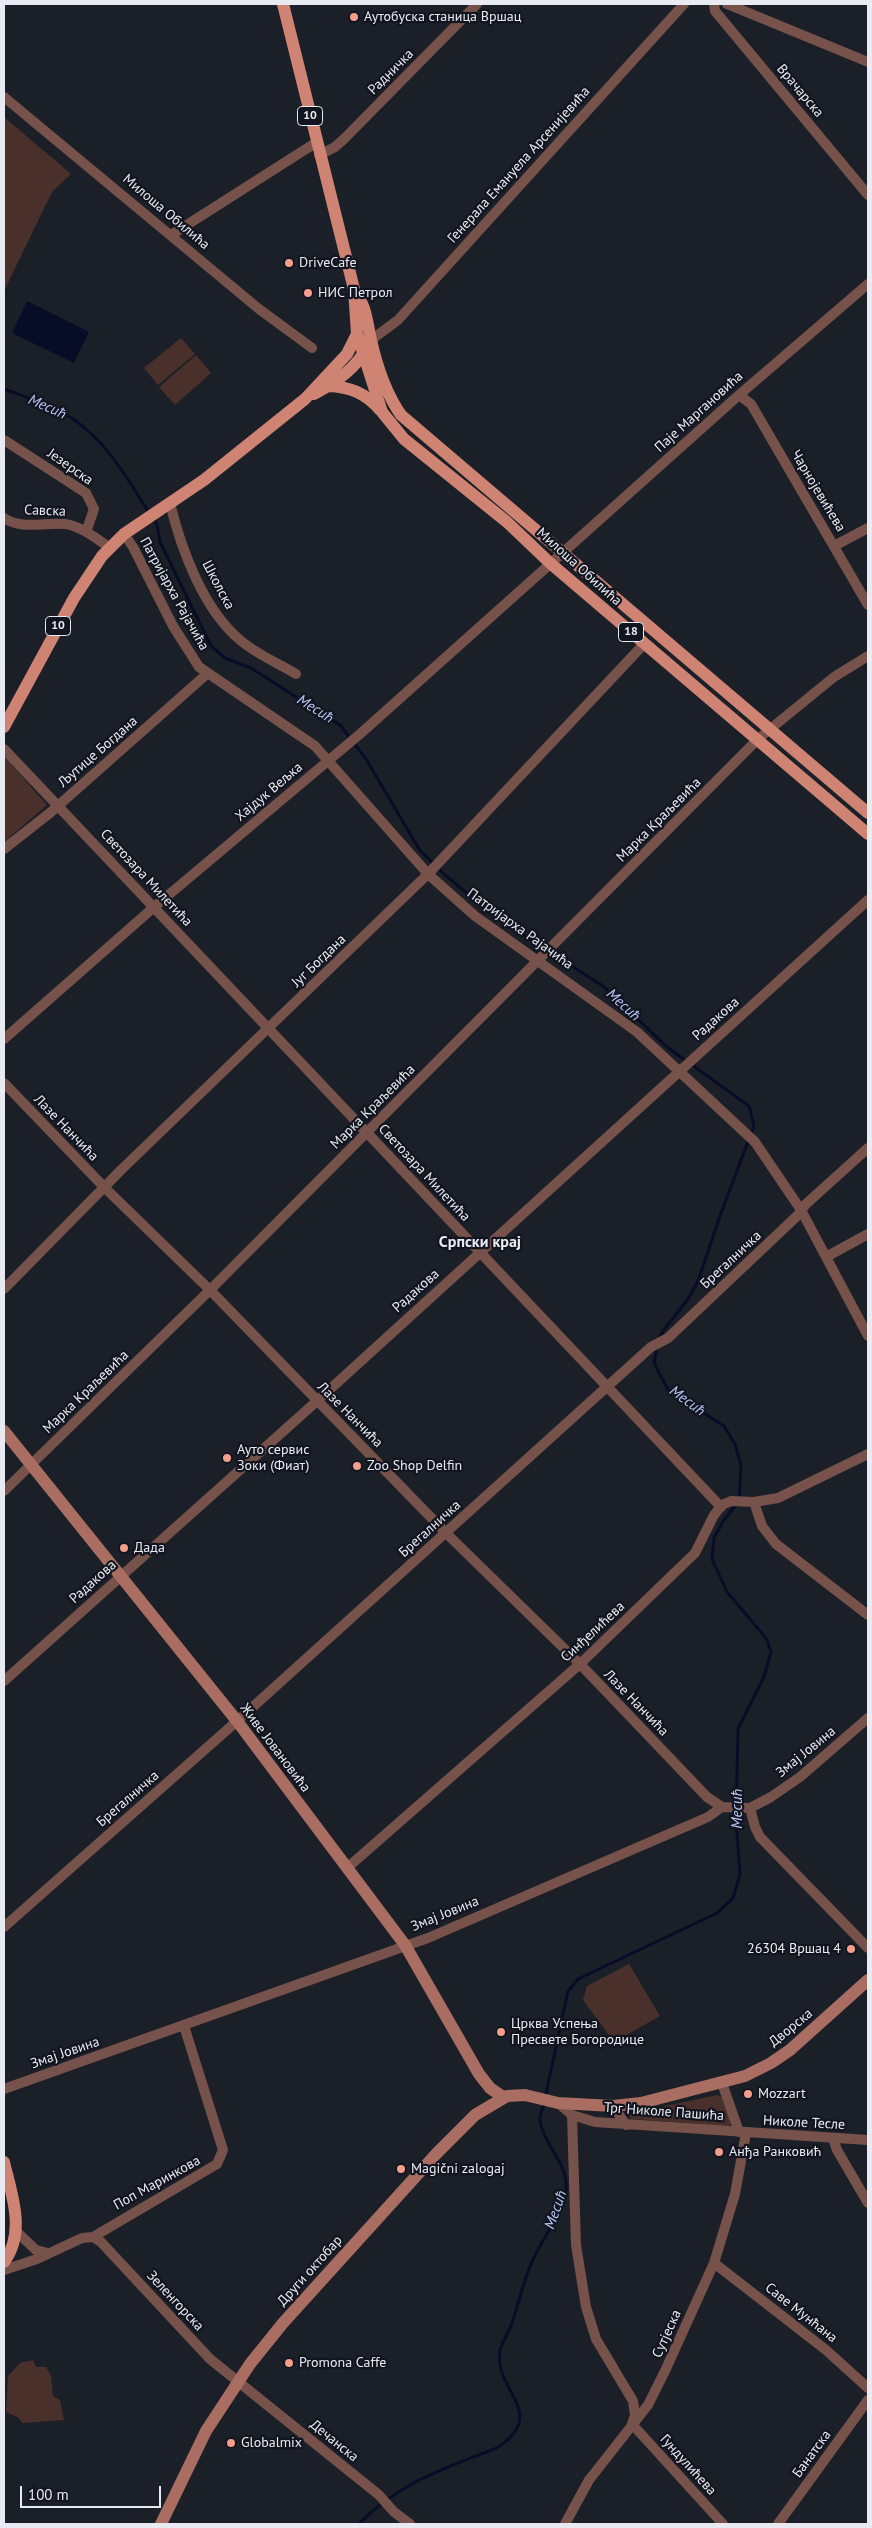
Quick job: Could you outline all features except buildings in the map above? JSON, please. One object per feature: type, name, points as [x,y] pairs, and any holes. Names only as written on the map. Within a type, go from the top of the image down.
[{"type":"main road","name":"10","points":[[283,4],[355,293],[354,311],[357,334],[347,354],[306,400]]},
{"type":"main road","name":"10","points":[[4,727],[74,598],[94,566],[110,548],[124,534],[166,506],[261,436],[306,400],[328,386],[363,354],[371,340],[366,316],[361,302],[355,293]]},
{"type":"main road","points":[[357,334],[366,340],[371,340]]},
{"type":"main road","name":"Милоша Обилића","points":[[357,334],[382,412],[404,439],[507,522],[550,563],[868,834]]},
{"type":"main road","name":"Милоша Обилића","points":[[371,340],[385,390],[401,415],[868,813]]},
{"type":"main road","name":"18","points":[[328,386],[342,387],[361,393],[371,400],[382,412]]},
{"type":"main road","name":"Живе Јовановића","points":[[4,1431],[237,1721],[405,1945],[479,2074],[490,2088],[502,2097]]},
{"type":"main road","name":"Дворска","points":[[722,2082],[758,2070],[790,2050],[868,1980]]},
{"type":"main road","name":"Трг Николе Пашића","points":[[502,2097],[535,2097],[555,2102],[613,2106],[641,2103],[722,2082]]},
{"type":"main road","name":"Други октобар","points":[[161,2524],[206,2431],[237,2382],[283,2323],[437,2153],[476,2115],[502,2097]]},
{"type":"main road","points":[[4,2162],[15,2209],[16,2231],[13,2246],[4,2262]]},
{"type":"street","name":"Радничка","points":[[171,235],[318,148],[335,147],[478,4]]},
{"type":"street","name":"Генерала Емануела Арсенијевића","points":[[371,340],[398,320],[684,4]]},
{"type":"street","name":"Врачарска","points":[[714,4],[715,11],[868,195]]},
{"type":"street","points":[[727,4],[868,62]]},
{"type":"street","name":"Милоша Обилића","points":[[4,97],[259,309],[312,348]]},
{"type":"street","name":"Паје Маргановића","points":[[550,563],[739,395],[868,284]]},
{"type":"street","name":"Чарнојевићева","points":[[739,395],[750,404],[868,605]]},
{"type":"street","name":"Језерска","points":[[4,440],[86,493],[94,509],[86,532]]},
{"type":"street","name":"Школска","points":[[166,506],[181,546],[221,623],[242,642],[296,674]]},
{"type":"street","name":"Савска","points":[[6,523],[67,524],[86,532],[110,548]]},
{"type":"street","points":[[834,546],[868,528]]},
{"type":"street","name":"Патријарха Рајачића","points":[[124,534],[191,655],[208,673],[315,746],[430,872],[475,916],[542,958],[631,1027],[682,1070],[755,1142],[801,1210],[868,1336]]},
{"type":"street","name":"Хајдук Вељка","points":[[4,1039],[153,908],[360,734],[550,563]]},
{"type":"street","name":"Југ Богдана","points":[[4,1289],[442,860],[644,644]]},
{"type":"street","name":"Марка Краљевића","points":[[4,1491],[210,1290],[758,739],[834,676],[868,656]]},
{"type":"street","name":"Љутице Богдана","points":[[4,849],[59,805],[208,673]]},
{"type":"street","name":"Светозара Милетића","points":[[4,749],[721,1507]]},
{"type":"street","name":"Радакова","points":[[4,1681],[317,1401],[868,900]]},
{"type":"street","name":"Лазе Нанчића","points":[[4,1083],[105,1188],[210,1290],[446,1533],[580,1664],[708,1797],[725,1808]]},
{"type":"street","name":"Брегалничка","points":[[4,1926],[237,1721],[651,1347],[668,1338],[868,1148]]},
{"type":"street","points":[[826,1257],[868,1234]]},
{"type":"street","name":"Синђелићева","points":[[347,1868],[580,1664],[696,1553],[714,1515],[721,1507],[731,1501],[750,1502],[778,1498],[868,1454]]},
{"type":"street","points":[[750,1502],[762,1526],[776,1544],[868,1615]]},
{"type":"street","name":"Змај Јовина","points":[[747,1808],[800,1777],[868,1718]]},
{"type":"street","points":[[725,1808],[747,1808],[760,1837],[868,1948]]},
{"type":"street","name":"Змај Јовина","points":[[4,2089],[428,1938],[725,1808]]},
{"type":"street","name":"Поп Маринкова","points":[[4,2270],[82,2238],[93,2237],[214,2167],[220,2160],[223,2150],[184,2026]]},
{"type":"street","name":"Трг Николе Пашића","points":[[572,2115],[595,2122],[742,2133],[722,2082]]},
{"type":"street","points":[[555,2102],[572,2115],[576,2246],[586,2307],[596,2339],[632,2401],[634,2416],[632,2424]]},
{"type":"street","points":[[613,2106],[626,2124]]},
{"type":"street","name":"Николе Тесле","points":[[742,2133],[868,2140]]},
{"type":"street","name":"Сутјеска","points":[[565,2524],[589,2480],[648,2405],[714,2263],[735,2194],[742,2133]]},
{"type":"street","points":[[833,2139],[837,2150],[868,2203]]},
{"type":"street","points":[[16,2231],[36,2250],[48,2253]]},
{"type":"street","name":"Зеленгорска","points":[[93,2237],[101,2242],[186,2334],[237,2382]]},
{"type":"street","name":"Саве Мунћана","points":[[714,2263],[826,2350],[868,2388]]},
{"type":"street","name":"Дечанска","points":[[237,2382],[379,2495],[410,2524]]},
{"type":"street","name":"Банатска","points":[[778,2524],[868,2400]]},
{"type":"street","points":[[632,2401],[648,2405]]},
{"type":"street","name":"Гундулићева","points":[[632,2424],[723,2524]]},
{"type":"shaded area","points":[[4,117],[71,174],[52,192],[4,291]]},
{"type":"shaded area","points":[[181,338],[195,354],[158,385],[144,368]]},
{"type":"shaded area","points":[[196,355],[211,373],[175,405],[159,387]]},
{"type":"shaded area","points":[[4,756],[47,805],[4,842]]},
{"type":"shaded area","points":[[629,1964],[660,2016],[614,2042],[583,2000],[587,1986]]},
{"type":"shaded area","points":[[717,2095],[722,2097],[731,2123],[729,2126],[632,2119],[629,2116],[632,2113]]},
{"type":"shaded area","points":[[33,2360],[36,2367],[46,2367],[51,2376],[53,2396],[60,2400],[64,2420],[22,2423],[19,2418],[6,2412],[8,2376],[20,2363]]},
{"type":"water","points":[[27,301],[89,332],[74,363],[12,333]]},
{"type":"waterway","name":"Месић","points":[[4,389],[52,407],[73,419],[87,430],[111,455],[149,513]]},
{"type":"waterway","name":"Месић","points":[[153,518],[157,525],[160,542],[211,646],[225,658],[251,668],[340,725],[366,759],[419,849],[445,875],[498,919],[603,986],[667,1047],[749,1106],[754,1126],[698,1281],[688,1299],[663,1331],[658,1341]]},
{"type":"waterway","name":"Месић","points":[[545,2098],[568,1991],[578,1979],[717,1913],[733,1898],[740,1875],[736,1819],[738,1729],[764,1677],[771,1652],[766,1638],[727,1592],[712,1559],[714,1538],[724,1520],[739,1501],[741,1465],[735,1444],[724,1426],[668,1390],[654,1363],[657,1347]]},
{"type":"waterway","name":"Месић","points":[[359,2524],[374,2510],[406,2487],[441,2470],[497,2448],[512,2435],[519,2424],[519,2412],[516,2401],[504,2378],[500,2365],[500,2351],[512,2323],[529,2269],[556,2218],[566,2190],[566,2180],[560,2162],[545,2137],[542,2128],[540,2117],[544,2104]]},
{"type":"place","name":"Аутобуска станица Вршац","points":[[354,17]]},
{"type":"place","name":"DriveCafe","points":[[289,263]]},
{"type":"place","name":"НИС Петрол","points":[[308,293]]},
{"type":"place","name":"Ауто сервис Зоки (Фиат)","points":[[227,1458]]},
{"type":"place","name":"Zoo Shop Delfin","points":[[357,1466]]},
{"type":"place","name":"Дада","points":[[124,1548]]},
{"type":"place","name":"26304 Вршац 4","points":[[851,1949]]},
{"type":"place","name":"Црква Успења Пресвете Богородице","points":[[501,2032]]},
{"type":"place","name":"Mozzart","points":[[748,2094]]},
{"type":"place","name":"Анђа Ранковић","points":[[719,2152]]},
{"type":"place","name":"Magični zalogaj","points":[[401,2169]]},
{"type":"place","name":"Promona Caffe","points":[[289,2363]]},
{"type":"place","name":"Globalmix","points":[[231,2443]]},
{"type":"district","name":"Српски крај","points":[[480,1242]]}]
